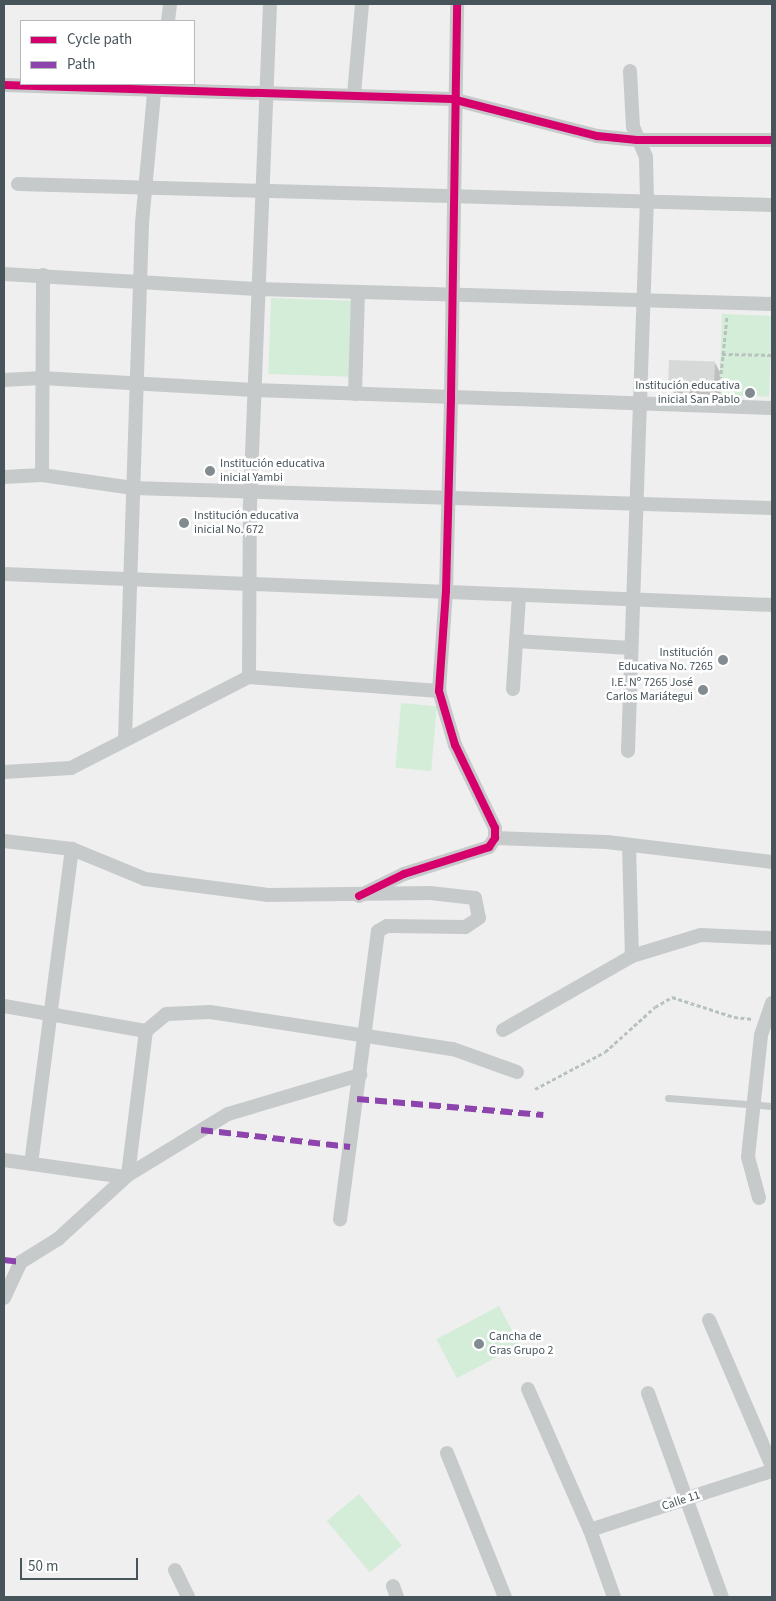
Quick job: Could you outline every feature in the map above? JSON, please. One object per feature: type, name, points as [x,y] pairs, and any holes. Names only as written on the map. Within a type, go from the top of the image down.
[{"type":"street","points":[[168,20],[170,4]]},
{"type":"street","points":[[249,677],[249,584],[254,390],[270,4]]},
{"type":"street","points":[[354,94],[362,4]]},
{"type":"street","points":[[359,896],[404,874],[489,848],[495,838],[495,828],[455,744],[439,691],[446,591],[449,495],[457,4]]},
{"type":"street","points":[[628,751],[632,600],[639,504],[647,199],[646,157],[637,140],[630,70]]},
{"type":"street","points":[[4,85],[154,86],[454,99],[596,136],[637,140],[772,140]]},
{"type":"street","points":[[125,739],[140,282],[145,187],[154,86]]},
{"type":"street","points":[[18,184],[647,199],[772,205]]},
{"type":"street","points":[[4,274],[258,289],[772,304]]},
{"type":"street","points":[[42,474],[40,378],[43,275]]},
{"type":"street","points":[[355,394],[358,292]]},
{"type":"street","points":[[4,380],[40,378],[254,390],[772,408]]},
{"type":"street","points":[[4,477],[42,474],[133,488],[449,495],[772,508]]},
{"type":"street","points":[[4,574],[772,605]]},
{"type":"street","points":[[514,689],[519,595]]},
{"type":"street","points":[[516,641],[631,648]]},
{"type":"street","points":[[4,772],[71,768],[249,677],[439,691]]},
{"type":"street","points":[[495,838],[629,845],[772,862]]},
{"type":"street","points":[[4,841],[72,849],[146,879],[268,895],[359,896],[430,893],[475,898],[479,918],[465,927],[381,927],[340,1220]]},
{"type":"street","points":[[629,845],[632,956]]},
{"type":"street","points":[[31,1164],[72,849]]},
{"type":"street","points":[[503,1030],[632,956],[701,935],[772,938]]},
{"type":"street","points":[[759,1198],[748,1157],[761,1035],[769,1020],[772,1003]]},
{"type":"street","points":[[4,1006],[146,1031]]},
{"type":"street","points":[[127,1176],[146,1031],[166,1014],[210,1012],[366,1034],[453,1050],[517,1072]]},
{"type":"street","points":[[4,1298],[21,1262],[58,1239],[127,1176],[228,1114],[360,1075]]},
{"type":"street","points":[[4,1160],[127,1176]]},
{"type":"street","points":[[709,1320],[772,1466]]},
{"type":"street","points":[[528,1389],[590,1530],[614,1597]]},
{"type":"street","points":[[648,1393],[722,1597]]},
{"type":"street","points":[[447,1453],[506,1597]]},
{"type":"street","name":"Calle 11","points":[[590,1530],[772,1471]]},
{"type":"street","points":[[175,1570],[188,1597]]},
{"type":"lane","points":[[668,1098],[772,1106]]},
{"type":"path","points":[[725,317],[718,392],[727,393]]},
{"type":"path","points":[[722,354],[772,355]]},
{"type":"path","points":[[535,1089],[604,1052],[655,1007],[672,998],[734,1017],[769,1020]]},
{"type":"green space","points":[[271,298],[352,301],[349,377],[268,374]]},
{"type":"green space","points":[[722,314],[772,316],[769,397],[719,395]]},
{"type":"green space","points":[[401,703],[437,706],[431,771],[395,768]]},
{"type":"green space","name":"Cancha de Gras Grupo 2","points":[[499,1306],[520,1345],[457,1378],[436,1339]]},
{"type":"green space","points":[[359,1494],[402,1545],[370,1572],[327,1521]]},
{"type":"building","points":[[669,360],[715,362],[714,387],[668,385]]},
{"type":"marked path","points":[[357,1099],[543,1115]]},
{"type":"marked path","points":[[201,1130],[350,1147]]},
{"type":"marked path","points":[[4,1260],[21,1262]]},
{"type":"cycle path","points":[[359,896],[404,874],[489,847],[495,838],[495,828],[455,745],[439,691],[446,591],[457,4]]},
{"type":"cycle path","points":[[4,85],[452,99],[597,136],[637,140],[772,140]]},
{"type":"place","name":"Institución educativa inicial San Pablo","points":[[750,393]]},
{"type":"place","name":"Institución educativa inicial Yambi","points":[[210,471]]},
{"type":"place","name":"Institución educativa inicial No. 672","points":[[184,523]]},
{"type":"place","name":"Institución Educativa No. 7265","points":[[723,660]]},
{"type":"place","name":"I.E. Nº 7265 José Carlos Mariátegui","points":[[703,690]]},
{"type":"place","name":"Cancha de Gras Grupo 2","points":[[479,1344]]}]
